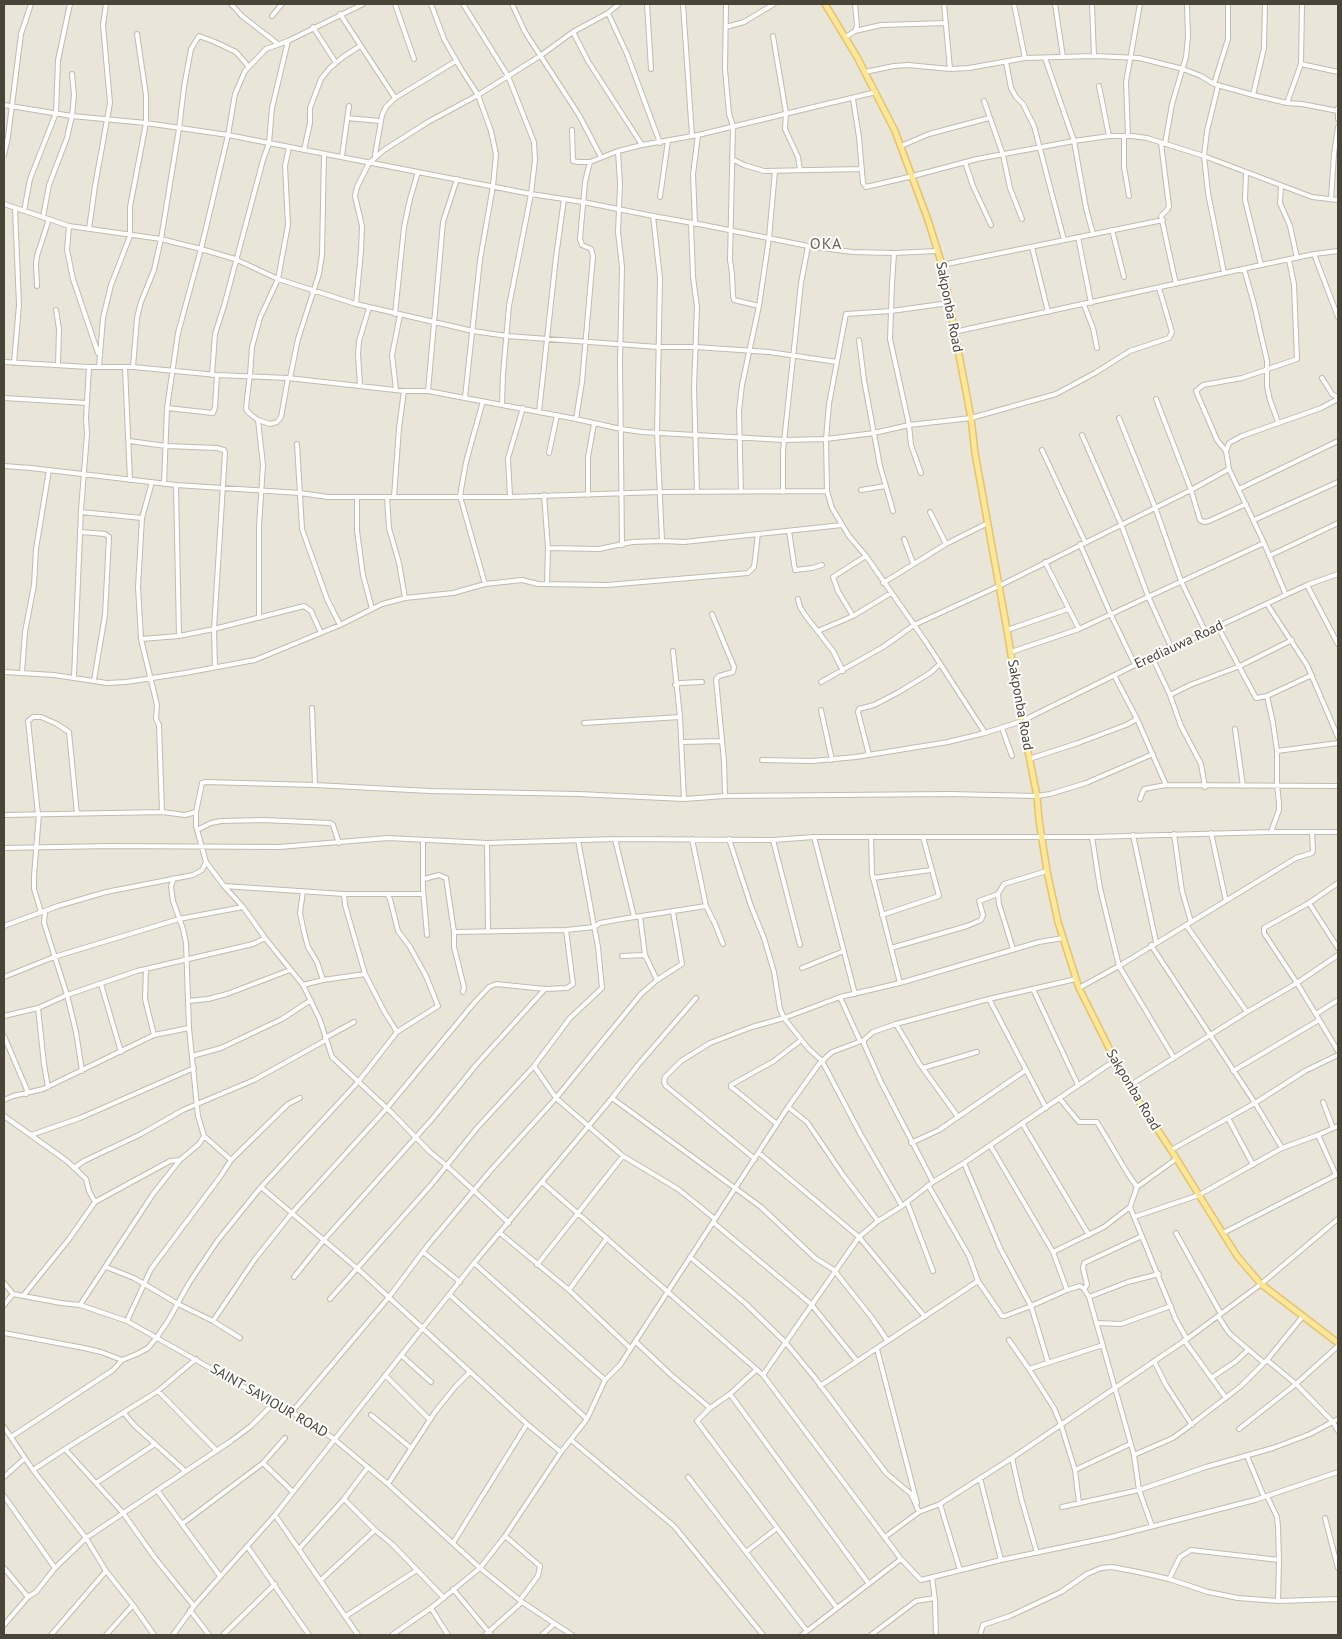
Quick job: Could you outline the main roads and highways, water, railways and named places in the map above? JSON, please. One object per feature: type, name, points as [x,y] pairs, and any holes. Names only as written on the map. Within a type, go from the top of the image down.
[{"type":"main road","name":"Sakponba Road","points":[[825,4],[846,37],[876,92],[901,146],[913,176],[942,265],[971,418],[1022,721],[1037,796],[1047,871],[1062,938],[1079,988],[1128,1086],[1171,1150],[1237,1256],[1262,1284],[1338,1345]]},
{"type":"district","name":"OKA","points":[[826,244]]}]
